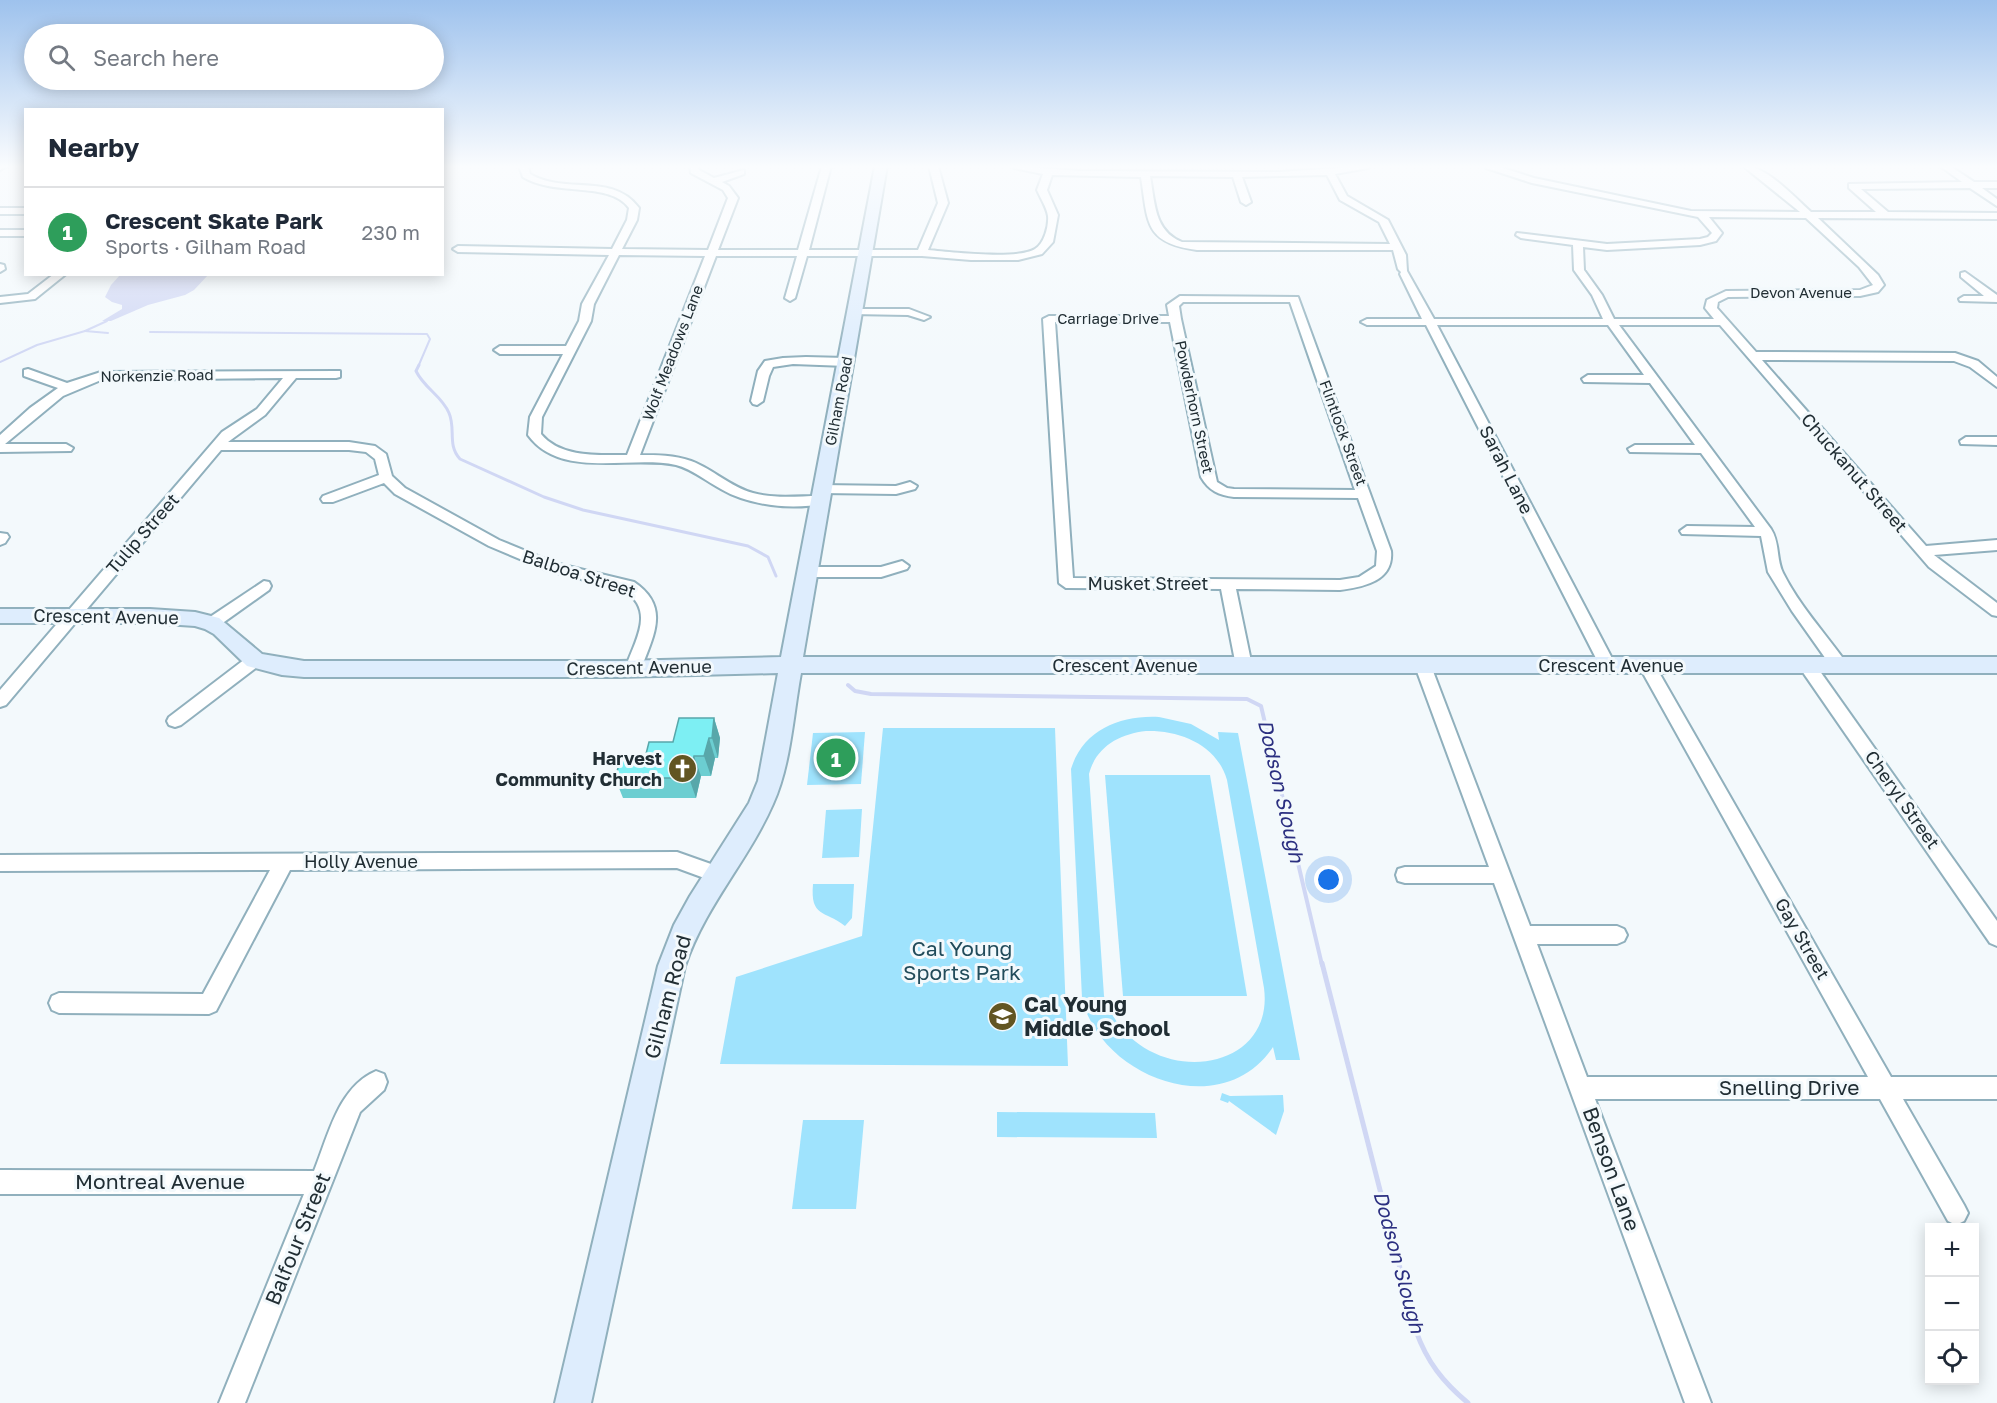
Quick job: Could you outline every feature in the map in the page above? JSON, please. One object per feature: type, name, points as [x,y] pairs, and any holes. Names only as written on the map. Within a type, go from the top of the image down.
[{"type":"street","points":[[625,231],[588,304],[585,321],[534,422],[535,437],[542,446],[565,456],[679,461],[695,467],[735,491],[754,498],[896,489],[910,486]]},
{"type":"street","name":"Wolf Meadows Lane","points":[[632,458],[720,231]]},
{"type":"street","points":[[790,298],[810,231]]},
{"type":"street","name":"Gilham Road","points":[[573,1403],[672,966],[687,926],[718,875],[743,840],[764,798],[791,665],[869,231]]},
{"type":"street","points":[[922,253],[931,231]]},
{"type":"street","points":[[458,249],[711,253],[922,253],[1010,257],[1041,254],[1048,242],[1050,231]]},
{"type":"street","points":[[1157,231],[1164,239],[1197,247],[1397,247]]},
{"type":"street","name":"Sarah Lane","points":[[1389,231],[1402,257],[1404,272],[1422,320],[1608,666]]},
{"type":"street","points":[[1521,235],[1578,244],[1629,247],[1705,241],[1712,239],[1717,233],[1716,231]]},
{"type":"street","name":"Devon Avenue","points":[[1722,322],[1711,305],[1715,298],[1726,294],[1860,293],[1874,291],[1879,287],[1880,282],[1876,277],[1826,231]]},
{"type":"street","points":[[0,233],[24,233]]},
{"type":"street","points":[[1578,244],[1580,270],[1597,295],[1610,321],[1766,532],[1771,542],[1771,562],[1779,579],[1839,665]]},
{"type":"street","points":[[1965,275],[1996,299]]},
{"type":"street","points":[[0,300],[22,300],[34,295],[58,276]]},
{"type":"street","name":"Carriage Drive","points":[[1049,318],[1175,318],[1173,304],[1180,299],[1294,299]]},
{"type":"street","name":"Flintlock Street","points":[[1294,299],[1386,557],[1382,568]]},
{"type":"street","points":[[1964,299],[1996,299]]},
{"type":"street","points":[[855,312],[909,312],[924,317]]},
{"type":"street","name":"Musket Street","points":[[1049,318],[1065,583],[1349,584],[1366,580],[1382,568]]},
{"type":"street","name":"Powderhorn Street","points":[[1175,318],[1209,487],[1234,493],[1364,494]]},
{"type":"street","points":[[1367,322],[1422,320],[1722,322]]},
{"type":"street","name":"Chuckanut Street","points":[[1722,322],[1922,551],[1939,568],[1997,611]]},
{"type":"street","points":[[500,350],[570,350]]},
{"type":"street","points":[[1753,356],[1955,357],[1974,364],[1997,383]]},
{"type":"street","points":[[758,401],[766,368],[770,363],[781,361],[846,362]]},
{"type":"street","points":[[28,373],[66,387]]},
{"type":"street","name":"Tulip Street","points":[[0,701],[218,446],[231,432],[261,412],[293,374]]},
{"type":"street","name":"Norkenzie Road","points":[[0,442],[66,387],[108,375],[336,374]]},
{"type":"street","points":[[1588,379],[1653,379]]},
{"type":"street","points":[[1966,441],[1997,441]]},
{"type":"street","name":"Balboa Street","points":[[218,446],[361,447],[370,449],[381,457],[386,477],[400,491],[516,554],[551,567],[629,586],[639,591],[646,597],[650,610],[633,669]]},
{"type":"street","points":[[0,448],[66,448]]},
{"type":"street","points":[[1635,449],[1705,449]]},
{"type":"street","points":[[328,499],[386,477]]},
{"type":"street","points":[[1687,531],[1766,532]]},
{"type":"street","points":[[1922,551],[1997,545]]},
{"type":"street","points":[[806,572],[881,572],[902,566]]},
{"type":"street","points":[[1227,584],[1244,666]]},
{"type":"street","points":[[212,623],[264,586]]},
{"type":"street","name":"Crescent Avenue","points":[[0,616],[177,616],[212,623],[255,660],[282,667],[304,669],[633,669],[791,665],[1997,665]]},
{"type":"street","points":[[175,721],[255,660]]},
{"type":"street","name":"Cheryl Street","points":[[1806,664],[1997,937]]},
{"type":"street","name":"Benson Lane","points":[[1423,666],[1698,1403]]},
{"type":"street","name":"Gay Street","points":[[1647,666],[1956,1213]]},
{"type":"street","name":"Holly Avenue","points":[[0,863],[682,860],[718,875]]},
{"type":"street","points":[[59,1003],[209,1004],[284,862]]},
{"type":"street","points":[[1405,875],[1501,875]]},
{"type":"street","points":[[1523,935],[1617,935]]},
{"type":"street","name":"Balfour Street","points":[[232,1403],[352,1105],[376,1082]]},
{"type":"street","name":"Snelling Drive","points":[[1581,1088],[1997,1088]]},
{"type":"street","name":"Montreal Avenue","points":[[0,1182],[321,1182]]},
{"type":"green space","points":[[1159,717],[1191,724],[1219,740],[1218,732],[1238,733],[1300,1060],[1276,1060],[1273,1047],[1251,1070],[1224,1083],[1195,1086],[1165,1081],[1137,1069],[1112,1050],[1093,1026],[1082,998],[1071,769],[1084,744],[1094,735],[1117,722]],"holes":[[[1146,731],[1159,731],[1184,737],[1206,749],[1215,757],[1227,780],[1264,988],[1262,1018],[1249,1041],[1227,1056],[1200,1062],[1172,1059],[1144,1048],[1121,1027],[1104,996],[1089,774],[1097,756],[1118,739]]]},
{"type":"green space","name":"Cal Young Sports Park","points":[[883,728],[1055,728],[1068,1066],[720,1064],[736,977],[862,936]]},
{"type":"green space","points":[[865,732],[861,784],[807,785],[813,733]]},
{"type":"green space","points":[[1105,775],[1210,775],[1247,996],[1123,996]]},
{"type":"green space","points":[[862,809],[859,857],[822,858],[826,810]]},
{"type":"green space","points":[[813,884],[854,884],[852,918],[845,926],[820,912],[814,903]]},
{"type":"green space","points":[[1222,1093],[1230,1096],[1283,1095],[1284,1111],[1276,1135],[1229,1101],[1228,1103],[1220,1100]]},
{"type":"green space","points":[[997,1112],[1155,1113],[1157,1138],[997,1137]]},
{"type":"green space","points":[[803,1120],[864,1120],[856,1209],[792,1209]]},
{"type":"shaded area","points":[[119,276],[207,276],[194,290],[185,295],[148,305],[111,321],[102,321],[122,309],[122,305],[105,297]]},
{"type":"building","points":[[679,718],[714,718],[712,738],[709,738],[704,756],[694,756],[689,778],[615,778],[621,758],[645,758],[649,742],[673,742]]},
{"type":"waterway","name":"Dodson Slough","points":[[85,331],[107,321]]},
{"type":"waterway","points":[[0,362],[37,345],[85,331]]},
{"type":"waterway","name":"Dodson Slough","points":[[85,331],[108,333]]},
{"type":"waterway","points":[[150,332],[427,334],[430,339],[418,367]]},
{"type":"waterway","points":[[418,367],[416,371],[419,377],[449,413],[454,448],[460,459],[544,497],[583,510],[748,546],[768,557],[776,576]]},
{"type":"waterway","name":"Dodson Slough","points":[[848,685],[855,691],[871,694],[1247,699],[1261,706],[1322,965]]},
{"type":"waterway","name":"Dodson Slough","points":[[1322,963],[1416,1331],[1437,1371],[1468,1403]]},
{"type":"place","name":"Crescent Skate Park","points":[[836,758]]},
{"type":"place","name":"Harvest Community Church","points":[[683,769]]},
{"type":"place","name":"Cal Young Middle School","points":[[1003,1017]]}]
